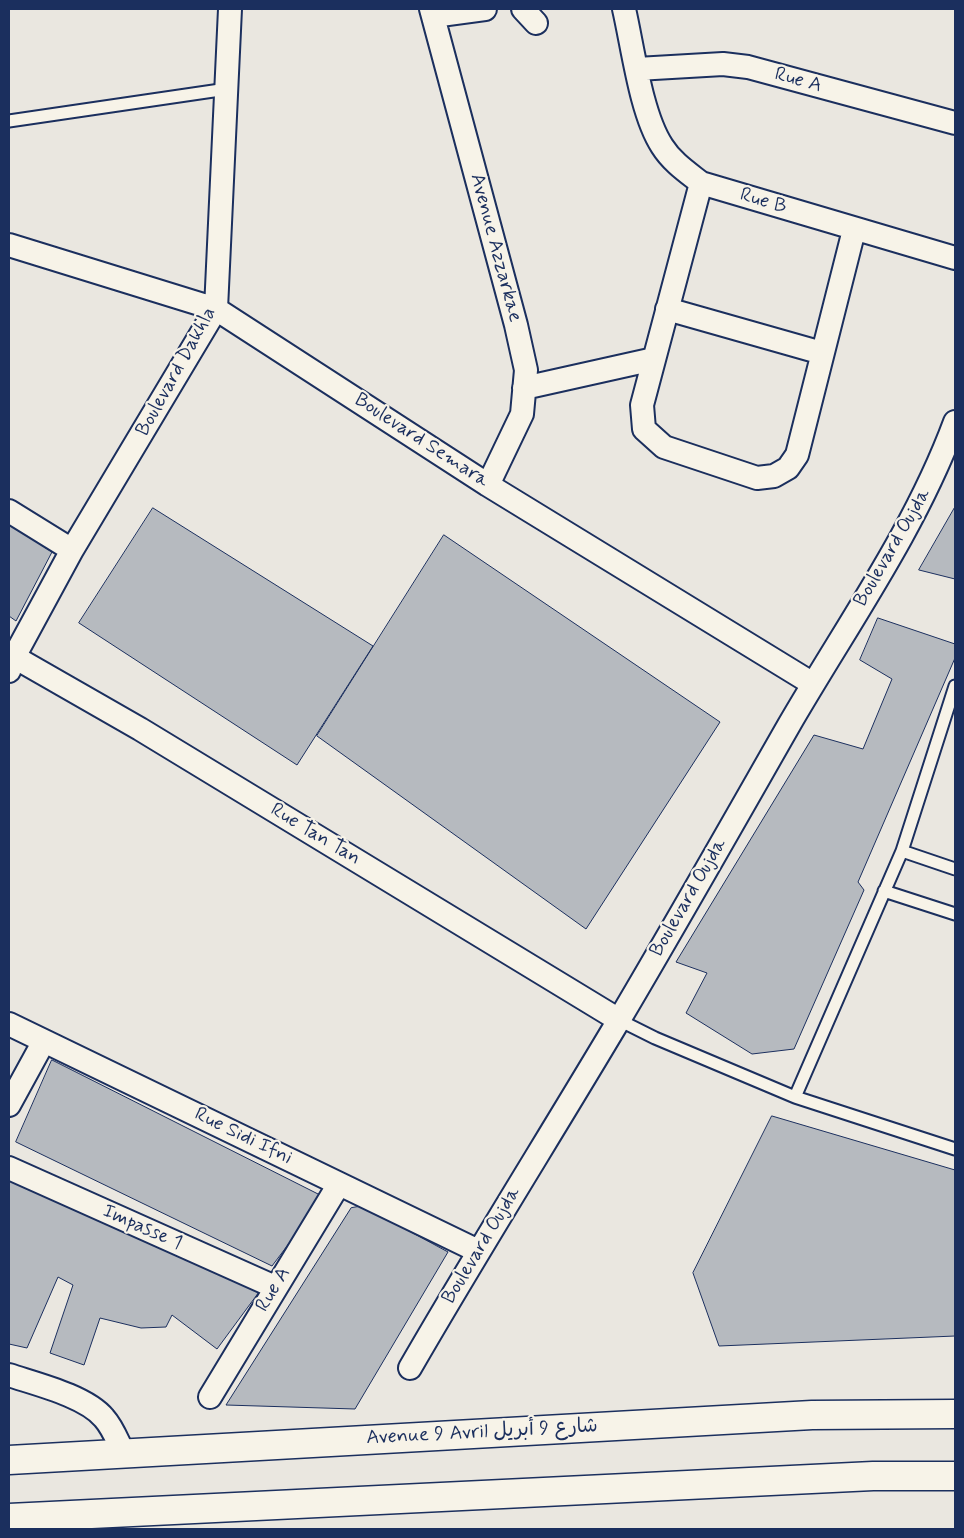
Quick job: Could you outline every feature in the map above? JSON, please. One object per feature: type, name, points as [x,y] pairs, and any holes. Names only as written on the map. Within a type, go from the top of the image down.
[{"type":"highway","name":"Avenue 9 Avril شارع 9 أبريل","points":[[9,1460],[123,1452],[812,1415],[955,1414]]},
{"type":"highway","points":[[9,1518],[873,1476],[955,1476]]},
{"type":"street","name":"Boulevard Dakhla","points":[[10,661],[72,550],[216,310],[230,9]]},
{"type":"street","points":[[432,13],[485,9]]},
{"type":"street","name":"Rue B","points":[[624,9],[649,123],[673,161],[701,183],[854,230],[955,258]]},
{"type":"street","name":"Avenue Azzarkae","points":[[432,13],[516,325],[526,370],[522,414],[488,485]]},
{"type":"street","name":"Rue A","points":[[637,69],[722,64],[748,68],[955,123]]},
{"type":"street","points":[[701,183],[642,405],[644,429],[664,447],[757,478],[774,476],[788,468],[797,455],[854,230]]},
{"type":"street","name":"Boulevard Semara","points":[[9,245],[216,310],[488,485],[813,684]]},
{"type":"street","points":[[667,310],[822,353]]},
{"type":"street","points":[[524,388],[654,358]]},
{"type":"street","name":"Boulevard Oujda","points":[[410,1368],[478,1250],[619,1020],[813,684],[899,540],[941,461],[955,422]]},
{"type":"street","points":[[9,511],[72,550]]},
{"type":"street","name":"Rue Tan Tan","points":[[10,661],[149,734],[619,1020]]},
{"type":"street","name":"Rue Sidi Ifni","points":[[9,1024],[478,1250]]},
{"type":"street","points":[[9,1105],[44,1041]]},
{"type":"street","name":"Impasse 1","points":[[9,1168],[275,1287]]},
{"type":"street","name":"Rue A","points":[[210,1397],[339,1184]]},
{"type":"street","points":[[9,1375],[65,1395],[92,1408],[103,1417],[113,1431],[123,1452]]},
{"type":"lane","points":[[9,121],[226,88]]},
{"type":"lane","points":[[794,1097],[902,851],[955,686]]},
{"type":"lane","points":[[902,851],[955,869]]},
{"type":"lane","points":[[884,891],[955,914]]},
{"type":"lane","points":[[619,1020],[656,1038],[794,1097],[955,1149]]},
{"type":"building","points":[[955,507],[955,579],[919,570]]},
{"type":"building","points":[[153,508],[373,646],[297,765],[79,623]]},
{"type":"building","points":[[9,524],[52,552],[16,621],[9,616]]},
{"type":"building","points":[[444,535],[720,722],[586,929],[317,736]]},
{"type":"building","points":[[878,618],[955,644],[955,658],[858,882],[864,890],[794,1049],[752,1054],[686,1013],[707,973],[676,962],[814,735],[863,749],[892,679],[860,660]]},
{"type":"building","points":[[52,1060],[324,1197],[272,1266],[16,1142]]},
{"type":"building","points":[[772,1116],[955,1170],[955,1336],[719,1346],[693,1273]]},
{"type":"building","points":[[9,1174],[259,1292],[217,1349],[172,1315],[166,1327],[141,1328],[100,1318],[84,1365],[50,1353],[73,1285],[58,1277],[27,1348],[9,1344]]},
{"type":"building","points":[[363,1206],[448,1252],[355,1409],[226,1405],[351,1208]]}]
